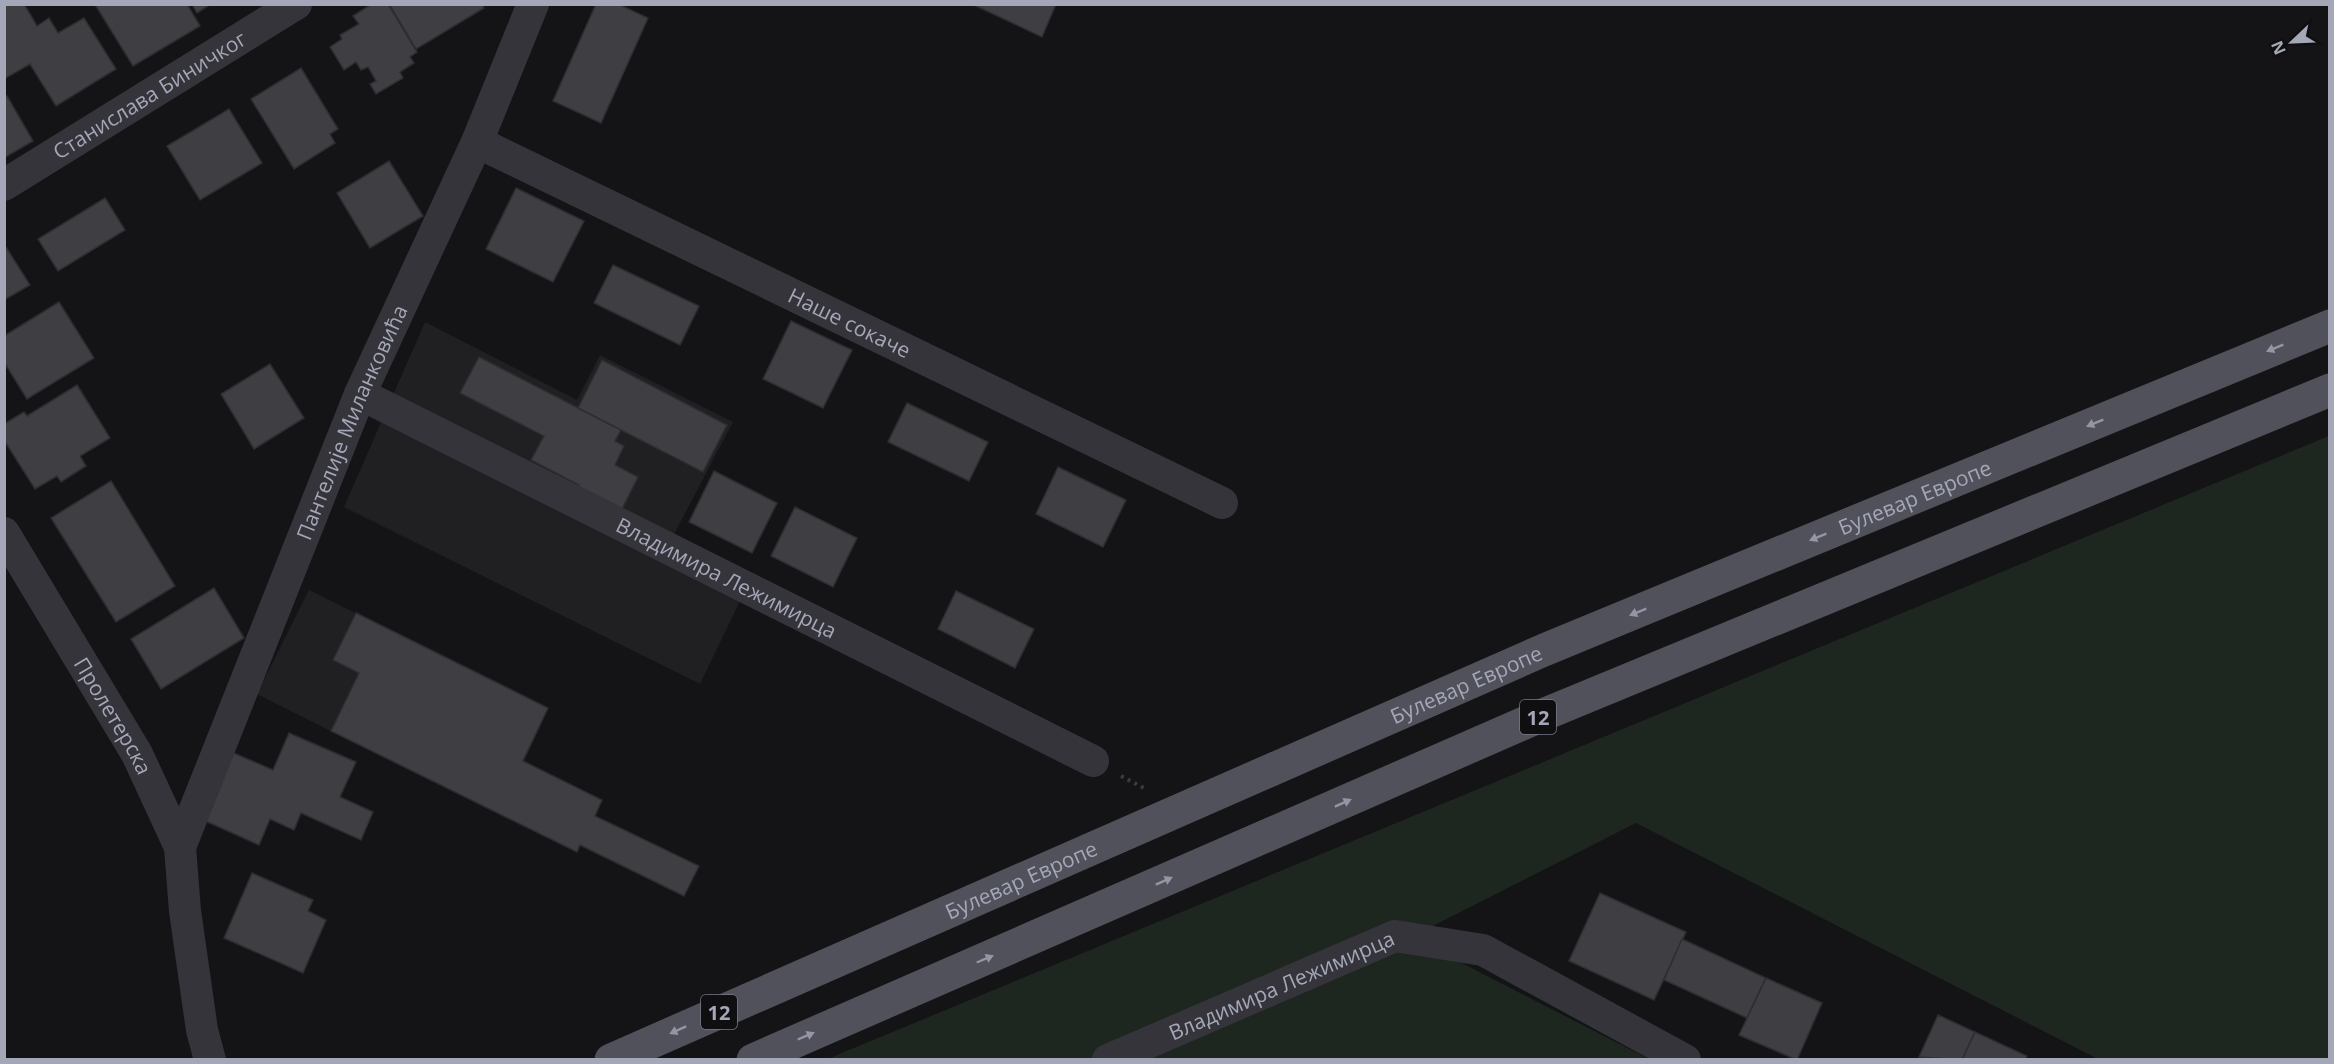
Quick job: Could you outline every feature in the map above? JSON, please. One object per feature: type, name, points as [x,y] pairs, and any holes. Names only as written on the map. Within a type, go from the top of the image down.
[{"type":"main road","name":"Булевар Европе","points":[[611,1059],[1545,650],[2330,326]]},
{"type":"main road","name":"12","points":[[753,1059],[1545,714],[2330,390]]},
{"type":"street","name":"Станислава Биничког","points":[[4,185],[296,4]]},
{"type":"street","name":"Пантелије Миланковића","points":[[180,847],[360,394],[477,142],[534,4]]},
{"type":"street","name":"Наше сокаче","points":[[477,142],[1222,504]]},
{"type":"street","name":"Владимира Лежимирца","points":[[360,394],[1093,761]]},
{"type":"street","name":"Пролетерска","points":[[4,533],[137,754],[180,847],[185,911],[202,1030],[210,1059]]},
{"type":"street","name":"Владимира Лежимирца","points":[[1108,1059],[1395,936],[1483,950],[1685,1059]]},
{"type":"path","points":[[1093,761],[1153,793]]},
{"type":"shaded area","points":[[425,322],[577,400],[600,355],[733,422],[661,559],[741,599],[700,684],[344,507]]},
{"type":"shaded area","points":[[2329,436],[2329,1059],[2098,1059],[1636,823],[1411,937],[1649,1059],[825,1060]]},
{"type":"shaded area","points":[[309,590],[355,613],[333,660],[359,673],[331,731],[257,694]]},
{"type":"building","points":[[4,4],[24,4],[37,26],[49,18],[58,33],[84,18],[116,69],[56,106],[30,64],[4,79]]},
{"type":"building","points":[[98,4],[187,4],[200,26],[133,66],[96,6]]},
{"type":"building","points":[[192,4],[211,4],[197,13]]},
{"type":"building","points":[[372,4],[388,4],[417,52],[410,57],[414,63],[400,72],[403,78],[376,94],[370,84],[376,81],[368,67],[361,70],[356,62],[344,70],[330,47],[342,39],[340,35],[359,24],[353,16]]},
{"type":"building","points":[[389,4],[481,4],[484,8],[416,49]]},
{"type":"building","points":[[596,4],[618,4],[648,18],[601,123],[553,101]]},
{"type":"building","points":[[972,4],[1056,4],[1042,37]]},
{"type":"building","points":[[301,68],[338,129],[330,134],[335,143],[294,169],[251,99]]},
{"type":"building","points":[[7,96],[33,141],[4,158],[4,98]]},
{"type":"building","points":[[229,109],[262,163],[200,200],[167,146]]},
{"type":"building","points":[[389,161],[423,216],[370,248],[337,193]]},
{"type":"building","points":[[516,188],[584,221],[553,282],[486,249]]},
{"type":"building","points":[[105,198],[125,230],[58,271],[38,239]]},
{"type":"building","points":[[4,244],[30,285],[4,300]]},
{"type":"building","points":[[613,265],[699,306],[680,345],[594,303]]},
{"type":"building","points":[[59,302],[94,358],[27,399],[4,362],[4,336]]},
{"type":"building","points":[[791,321],[852,350],[823,408],[763,379]]},
{"type":"building","points":[[479,357],[621,430],[615,441],[624,446],[615,465],[638,477],[619,515],[575,493],[579,485],[531,460],[544,436],[460,393]]},
{"type":"building","points":[[602,360],[727,425],[703,472],[578,408]]},
{"type":"building","points":[[270,364],[304,418],[254,449],[221,394]]},
{"type":"building","points":[[77,385],[110,438],[80,456],[86,466],[61,482],[57,476],[35,489],[4,440],[4,424],[24,412],[27,416]]},
{"type":"building","points":[[907,403],[988,442],[969,481],[888,442]]},
{"type":"building","points":[[1058,467],[1126,500],[1103,547],[1036,514]]},
{"type":"building","points":[[714,471],[777,503],[752,553],[689,522]]},
{"type":"building","points":[[111,481],[175,586],[116,622],[51,518]]},
{"type":"building","points":[[795,507],[857,538],[833,587],[771,556]]},
{"type":"building","points":[[214,588],[244,638],[161,689],[131,639]]},
{"type":"building","points":[[956,591],[1034,629],[1015,668],[938,629]]},
{"type":"building","points":[[356,613],[548,708],[523,761],[602,800],[595,816],[699,866],[684,896],[580,845],[577,852],[331,731],[359,673],[333,660]]},
{"type":"building","points":[[289,733],[356,762],[340,797],[373,812],[361,840],[301,813],[294,830],[270,819],[259,845],[199,818],[229,751],[273,770]]},
{"type":"building","points":[[252,873],[313,900],[308,911],[326,920],[303,973],[224,938]]},
{"type":"building","points":[[1600,893],[1686,932],[1654,1000],[1569,961]]},
{"type":"building","points":[[1682,939],[1766,978],[1747,1018],[1664,980]]},
{"type":"building","points":[[1766,978],[1822,1003],[1797,1060],[1739,1035]]},
{"type":"building","points":[[1938,1015],[1975,1032],[1962,1060],[1919,1057]]},
{"type":"building","points":[[1975,1032],[2027,1056],[2025,1060],[1962,1060]]}]
